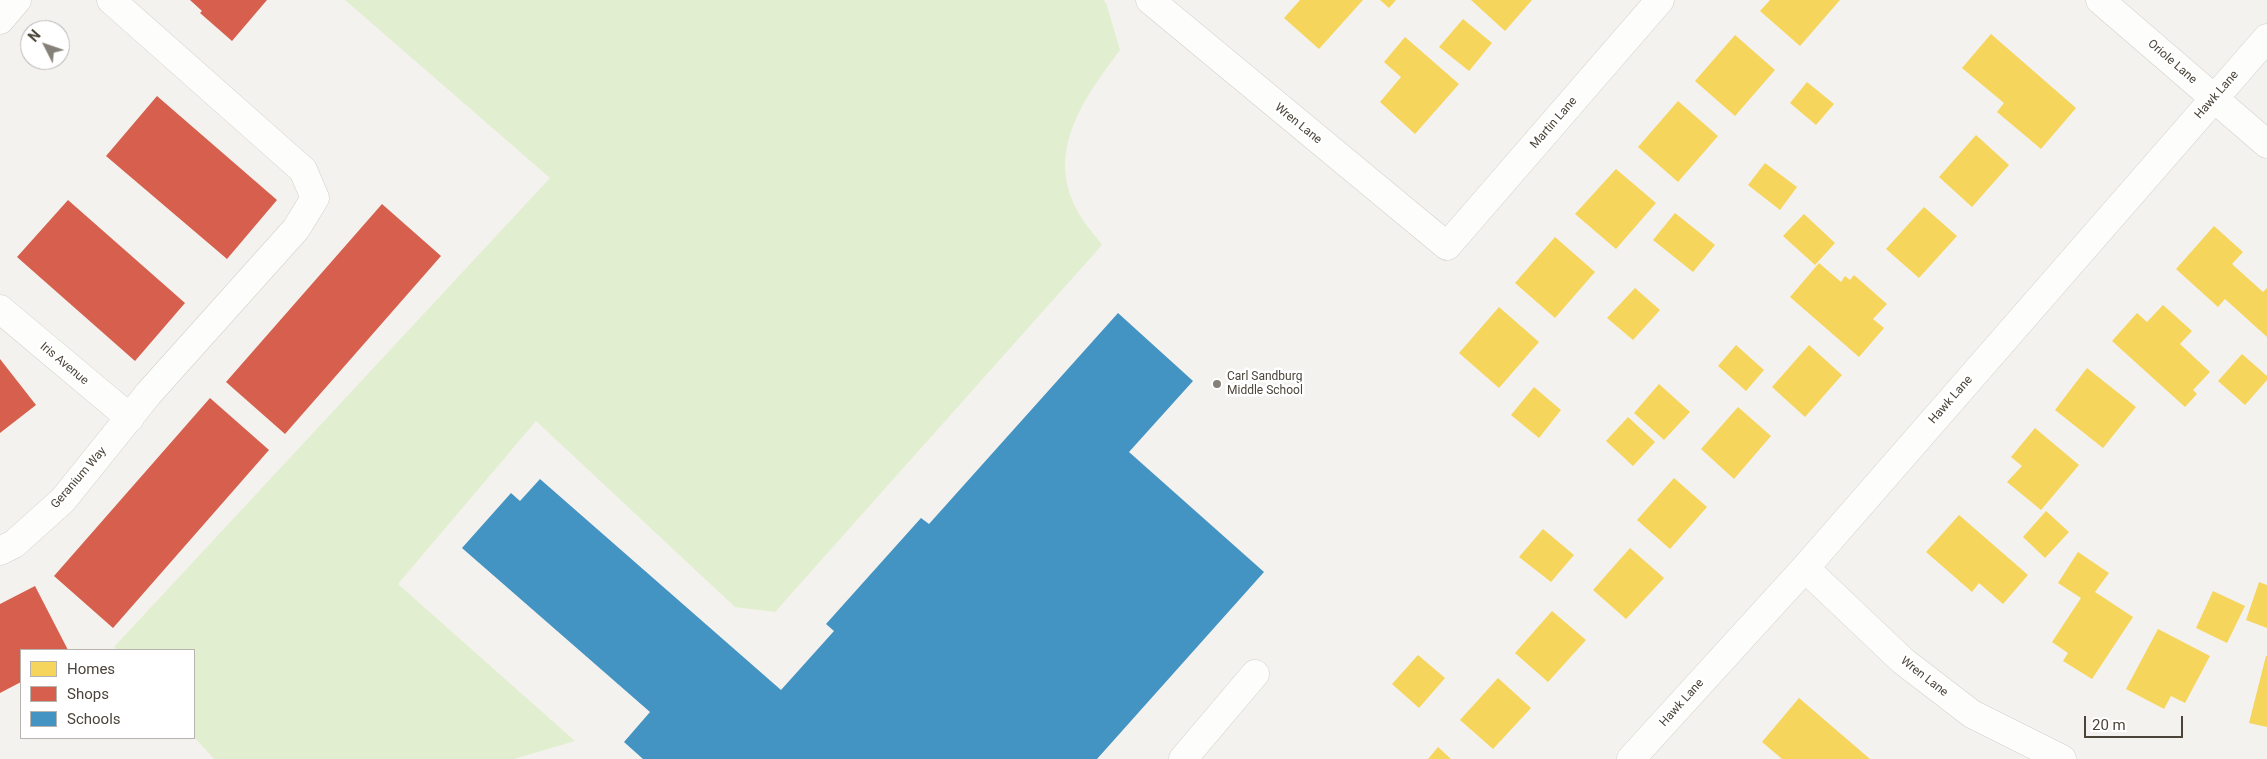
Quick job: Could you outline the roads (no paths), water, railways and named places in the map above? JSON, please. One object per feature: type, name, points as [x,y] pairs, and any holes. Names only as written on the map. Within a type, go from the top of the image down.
[{"type":"street","points":[[0,20],[18,0]]},
{"type":"street","name":"Geranium Way","points":[[0,551],[14,544],[63,500],[149,393],[296,229],[315,198],[303,170],[111,0]]},
{"type":"street","name":"Wren Lane","points":[[1150,0],[1447,246]]},
{"type":"street","name":"Martin Lane","points":[[1447,246],[1660,0]]},
{"type":"street","name":"Oriole Lane","points":[[2100,0],[2267,144]]},
{"type":"street","name":"Hawk Lane","points":[[1631,759],[1805,568],[2267,38]]},
{"type":"street","name":"Iris Avenue","points":[[0,310],[130,418]]},
{"type":"street","name":"Wren Lane","points":[[1805,568],[1903,661],[1972,714],[2062,759]]},
{"type":"street","points":[[1183,759],[1255,674]]},
{"type":"place","name":"Carl Sandburg Middle School","points":[[1217,384]]}]
